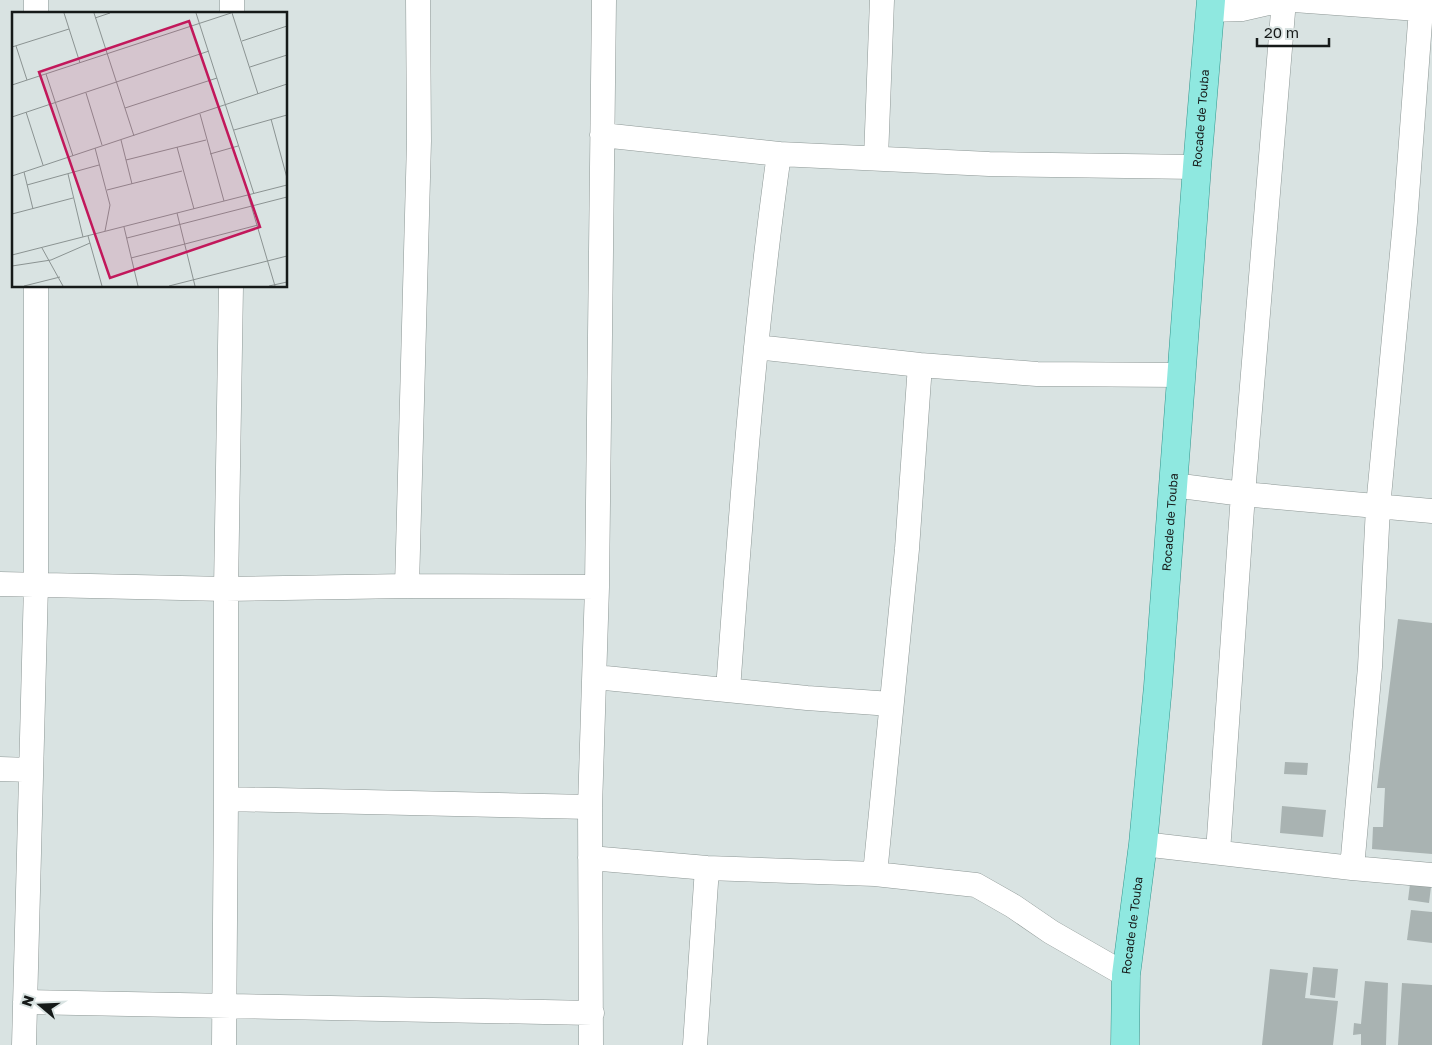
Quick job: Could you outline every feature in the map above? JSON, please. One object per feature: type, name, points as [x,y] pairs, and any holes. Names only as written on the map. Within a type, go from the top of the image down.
[{"type":"main road","name":"Rocade de Touba","points":[[1125,1045],[1126,975],[1143,844],[1158,686],[1211,5]]},
{"type":"street","points":[[407,586],[419,141],[418,0]]},
{"type":"street","points":[[591,1045],[590,807],[597,586],[604,0]]},
{"type":"street","points":[[876,158],[882,0]]},
{"type":"street","points":[[1211,5],[1242,9],[1283,0],[1243,494],[1218,852]]},
{"type":"street","points":[[1294,0],[1427,10],[1378,507],[1370,667],[1352,868]]},
{"type":"street","points":[[602,135],[779,154],[989,164],[1197,167]]},
{"type":"street","points":[[728,690],[741,510],[756,347],[765,254],[779,154]]},
{"type":"street","points":[[24,1045],[36,585],[36,288]]},
{"type":"street","points":[[224,1045],[226,589],[231,288]]},
{"type":"street","points":[[756,347],[920,366],[1037,374],[1182,375]]},
{"type":"street","points":[[875,874],[906,549],[920,366]]},
{"type":"street","points":[[1173,485],[1243,494],[1432,511]]},
{"type":"street","points":[[0,584],[226,589],[407,586],[597,586]]},
{"type":"street","points":[[595,677],[807,698],[891,704]]},
{"type":"street","points":[[0,769],[32,770]]},
{"type":"street","points":[[226,799],[590,807]]},
{"type":"street","points":[[1143,844],[1352,868],[1432,875]]},
{"type":"street","points":[[590,858],[707,868],[875,874],[976,885],[1014,906],[1051,932],[1126,975]]},
{"type":"street","points":[[695,1045],[707,868]]},
{"type":"street","points":[[25,1002],[592,1013]]},
{"type":"building","points":[[1398,619],[1432,623],[1432,854],[1372,849],[1373,827],[1383,827],[1385,788],[1377,788]]},
{"type":"building","points":[[1285,762],[1308,763],[1307,775],[1284,774]]},
{"type":"building","points":[[1282,806],[1326,810],[1323,837],[1280,833]]},
{"type":"building","points":[[1410,884],[1431,887],[1429,903],[1408,900]]},
{"type":"building","points":[[1411,910],[1432,912],[1432,943],[1407,940]]},
{"type":"building","points":[[1313,967],[1338,969],[1335,998],[1310,995]]},
{"type":"building","points":[[1270,969],[1308,973],[1305,998],[1338,1001],[1333,1045],[1262,1045]]},
{"type":"building","points":[[1365,981],[1388,983],[1386,1045],[1361,1045],[1361,1034],[1353,1035],[1354,1023],[1361,1024]]},
{"type":"building","points":[[1402,983],[1432,985],[1432,1045],[1398,1045]]}]
